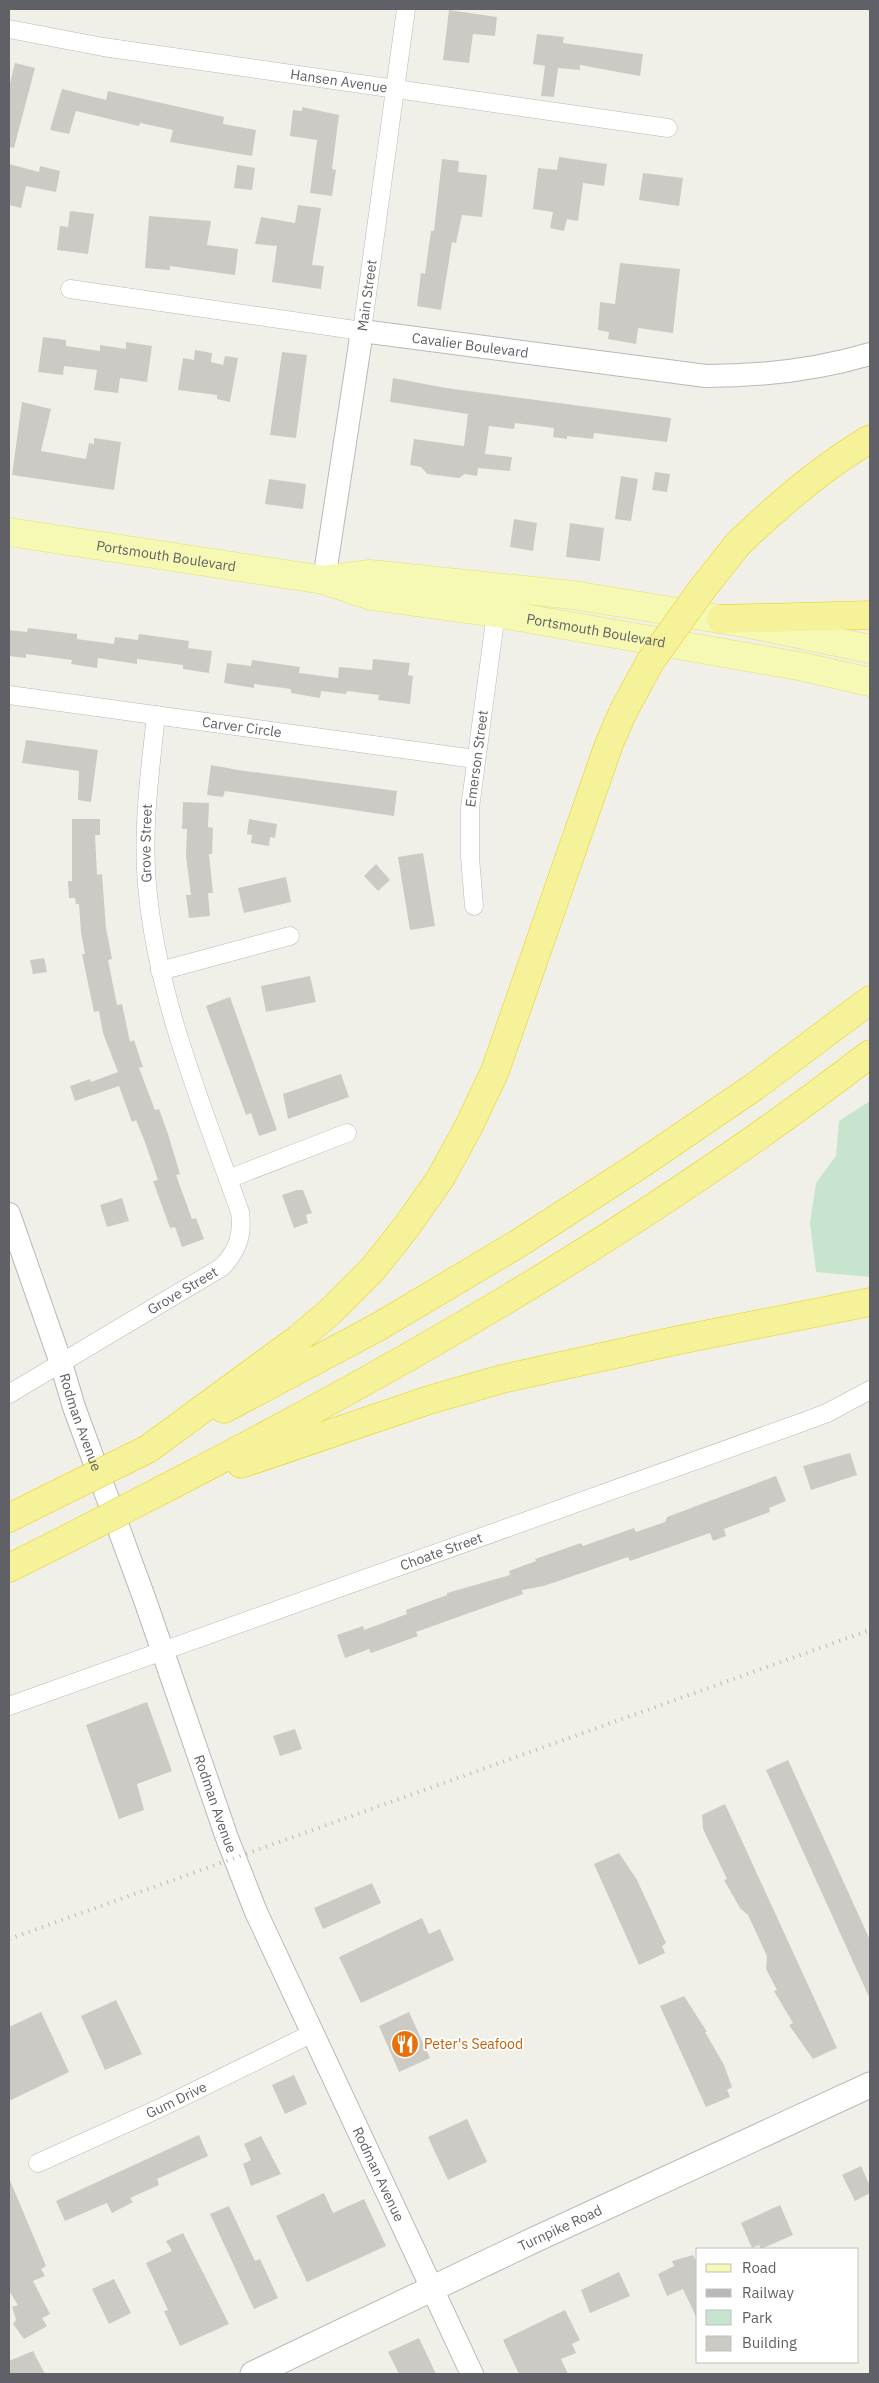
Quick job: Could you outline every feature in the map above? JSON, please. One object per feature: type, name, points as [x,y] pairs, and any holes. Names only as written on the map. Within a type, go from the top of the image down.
[{"type":"highway","points":[[148,1449],[298,1339],[332,1310],[372,1270],[407,1226],[440,1179],[469,1126],[495,1071],[599,772],[624,712],[650,662],[700,592],[737,545],[801,486],[870,439]]},
{"type":"highway","points":[[721,619],[870,615]]},
{"type":"highway","points":[[9,1518],[148,1449],[378,1327],[518,1243],[754,1086],[870,1000]]},
{"type":"highway","points":[[9,1568],[298,1420],[474,1320],[682,1190],[870,1054]]},
{"type":"highway","points":[[164,1489],[313,1441],[429,1400],[502,1379],[679,1340],[870,1302]]},
{"type":"main road","name":"Portsmouth Boulevard","points":[[9,532],[324,580],[371,596],[496,613],[804,667],[870,682]]},
{"type":"main road","name":"Portsmouth Boulevard","points":[[324,580],[370,574],[573,595],[721,619],[870,649]]},
{"type":"main road","name":"Turnpike Road","points":[[253,2374],[433,2288],[870,2085]]},
{"type":"street","name":"Main Street","points":[[324,580],[362,331],[406,9]]},
{"type":"street","name":"Hansen Avenue","points":[[9,30],[103,47],[668,128]]},
{"type":"street","name":"Cavalier Boulevard","points":[[70,289],[362,331],[706,376],[752,376],[796,371],[840,363],[870,354]]},
{"type":"street","name":"Emerson Street","points":[[474,906],[470,857],[470,808],[475,759],[496,613]]},
{"type":"street","name":"Carver Circle","points":[[9,695],[475,759]]},
{"type":"street","name":"Grove Street","points":[[9,1394],[222,1267],[232,1256],[239,1242],[242,1227],[240,1212],[186,1061],[160,971],[147,884],[146,832],[147,791],[156,715]]},
{"type":"street","points":[[160,971],[290,936]]},
{"type":"street","points":[[228,1179],[347,1133]]},
{"type":"street","name":"Rodman Avenue","points":[[9,1214],[61,1363],[74,1407],[162,1650],[227,1838],[256,1912],[472,2374]]},
{"type":"street","name":"Choate Street","points":[[9,1706],[804,1422],[827,1413],[870,1390]]},
{"type":"street","name":"Gum Drive","points":[[38,2163],[160,2108],[313,2033]]},
{"type":"green space","points":[[870,1101],[870,1277],[816,1272],[810,1223],[816,1183],[836,1156],[839,1121]]},
{"type":"building","points":[[449,10],[497,17],[495,36],[473,34],[469,63],[443,60]]},
{"type":"building","points":[[537,34],[564,37],[563,43],[643,54],[640,76],[580,65],[580,70],[558,68],[554,97],[541,96],[545,66],[533,64]]},
{"type":"building","points":[[15,63],[35,68],[14,148],[9,147],[9,87]]},
{"type":"building","points":[[62,89],[106,100],[108,91],[224,117],[223,124],[256,130],[252,156],[170,142],[173,130],[140,123],[139,126],[76,111],[69,134],[50,130]]},
{"type":"building","points":[[302,107],[339,115],[332,169],[336,170],[332,196],[310,193],[317,140],[290,136],[293,110],[302,111]]},
{"type":"building","points":[[559,157],[607,164],[604,186],[583,183],[578,221],[567,219],[564,231],[550,228],[553,212],[533,209],[538,168],[557,170]]},
{"type":"building","points":[[442,159],[459,161],[458,172],[487,175],[482,217],[462,215],[456,243],[452,242],[441,310],[417,306],[421,273],[425,274],[431,231],[434,231]]},
{"type":"building","points":[[9,164],[39,172],[40,166],[60,171],[56,192],[26,186],[21,208],[9,205]]},
{"type":"building","points":[[237,165],[255,168],[252,190],[234,188]]},
{"type":"building","points":[[643,173],[683,178],[679,206],[639,200]]},
{"type":"building","points":[[298,205],[321,208],[312,265],[324,266],[321,289],[272,282],[277,246],[255,244],[261,217],[295,223]]},
{"type":"building","points":[[70,211],[94,214],[88,254],[57,250],[60,226],[68,227]]},
{"type":"building","points":[[149,216],[211,221],[207,245],[238,249],[235,275],[170,266],[170,270],[145,268]]},
{"type":"building","points":[[620,263],[680,269],[673,333],[638,328],[636,344],[608,339],[609,332],[598,330],[600,302],[615,304]]},
{"type":"building","points":[[43,337],[66,340],[66,346],[100,351],[100,345],[126,349],[126,342],[152,346],[147,382],[120,378],[118,393],[94,390],[97,370],[64,366],[63,375],[38,372]]},
{"type":"building","points":[[195,350],[212,353],[211,362],[223,365],[225,356],[238,358],[230,402],[217,399],[217,395],[178,390],[183,358],[194,360]]},
{"type":"building","points":[[282,352],[307,355],[296,438],[270,435]]},
{"type":"building","points":[[393,378],[446,388],[671,418],[667,442],[594,433],[593,439],[567,436],[567,439],[553,437],[554,428],[515,423],[514,429],[489,426],[485,454],[512,457],[510,471],[478,468],[477,476],[465,474],[459,478],[427,474],[421,467],[410,465],[414,439],[464,446],[468,414],[390,402]]},
{"type":"building","points":[[22,402],[51,409],[41,451],[86,459],[89,443],[94,444],[94,438],[121,442],[114,490],[12,475]]},
{"type":"building","points":[[655,472],[670,474],[667,492],[652,490]]},
{"type":"building","points":[[621,476],[638,479],[631,521],[615,519]]},
{"type":"building","points":[[269,479],[306,484],[303,509],[265,504]]},
{"type":"building","points":[[514,519],[537,523],[533,551],[510,547]]},
{"type":"building","points":[[570,523],[604,528],[600,561],[566,557]]},
{"type":"building","points":[[28,628],[77,634],[77,639],[114,644],[115,637],[138,640],[139,634],[189,641],[188,648],[212,651],[209,673],[183,669],[183,665],[137,659],[137,664],[98,658],[97,668],[71,664],[72,660],[26,654],[26,658],[9,656],[9,630],[27,632]]},
{"type":"building","points":[[373,659],[410,663],[408,675],[413,676],[410,704],[378,700],[379,695],[347,691],[346,694],[321,691],[320,698],[291,693],[291,689],[254,684],[254,688],[224,683],[227,663],[251,666],[252,660],[300,667],[299,673],[338,678],[339,667],[372,670]]},
{"type":"building","points":[[26,740],[98,750],[91,802],[78,800],[79,771],[22,763]]},
{"type":"building","points":[[211,765],[397,791],[394,816],[225,791],[223,797],[207,795]]},
{"type":"building","points":[[183,802],[209,803],[208,827],[213,828],[212,854],[209,854],[213,893],[208,893],[210,916],[189,918],[186,895],[191,895],[186,856],[187,829],[182,829]]},
{"type":"building","points":[[72,819],[100,819],[100,835],[95,835],[97,875],[102,874],[106,928],[112,959],[108,960],[117,1005],[122,1004],[130,1042],[134,1040],[143,1067],[139,1068],[155,1110],[159,1109],[168,1134],[180,1174],[176,1175],[192,1219],[196,1218],[204,1239],[182,1247],[175,1227],[170,1228],[153,1181],[158,1180],[145,1142],[136,1120],[132,1122],[119,1086],[75,1101],[70,1086],[90,1079],[91,1082],[118,1072],[103,1033],[99,1011],[94,1012],[82,954],[85,954],[79,904],[76,904],[75,898],[69,898],[68,881],[72,881]]},
{"type":"building","points":[[249,819],[277,824],[275,838],[270,837],[269,846],[251,843],[252,835],[247,834]]},
{"type":"building","points":[[423,853],[435,926],[410,930],[398,857]]},
{"type":"building","points":[[376,864],[390,880],[378,891],[364,876]]},
{"type":"building","points":[[286,877],[291,902],[244,913],[238,888]]},
{"type":"building","points":[[44,958],[47,972],[33,974],[30,960]]},
{"type":"building","points":[[310,976],[316,1002],[266,1012],[261,986]]},
{"type":"building","points":[[230,997],[277,1130],[259,1136],[251,1113],[246,1115],[206,1006]]},
{"type":"building","points":[[341,1074],[349,1097],[288,1119],[283,1094]]},
{"type":"building","points":[[303,1190],[312,1213],[306,1215],[308,1223],[294,1228],[282,1195]]},
{"type":"building","points":[[122,1198],[129,1221],[107,1227],[100,1205]]},
{"type":"building","points":[[850,1453],[857,1475],[811,1490],[803,1466]]},
{"type":"building","points":[[776,1476],[786,1501],[769,1508],[770,1512],[724,1529],[726,1536],[713,1541],[710,1533],[630,1561],[628,1557],[544,1586],[522,1590],[523,1594],[416,1632],[418,1636],[371,1653],[369,1649],[345,1658],[337,1635],[363,1626],[364,1630],[407,1614],[406,1610],[447,1595],[447,1593],[510,1575],[509,1571],[536,1561],[535,1559],[581,1543],[583,1546],[634,1528],[636,1532],[665,1522],[667,1517]]},
{"type":"building","points":[[147,1702],[172,1771],[137,1784],[144,1810],[119,1819],[86,1725]]},
{"type":"building","points":[[295,1729],[302,1749],[280,1756],[273,1736]]},
{"type":"building","points":[[788,1760],[870,1940],[870,1999],[766,1770]]},
{"type":"building","points":[[725,1804],[837,2048],[813,2059],[789,2025],[793,2023],[774,1991],[777,1990],[766,1969],[767,1956],[748,1915],[740,1908],[724,1880],[727,1879],[703,1829],[702,1815]]},
{"type":"building","points":[[619,1853],[637,1880],[666,1943],[662,1946],[665,1953],[639,1965],[594,1864]]},
{"type":"building","points":[[372,1883],[381,1903],[323,1929],[314,1908]]},
{"type":"building","points":[[422,1918],[429,1934],[440,1929],[454,1960],[361,2003],[339,1957]]},
{"type":"building","points":[[684,1996],[707,2032],[705,2032],[724,2065],[732,2087],[727,2090],[730,2097],[706,2107],[660,2006]]},
{"type":"building","points":[[116,2000],[142,2054],[105,2070],[81,2016]]},
{"type":"building","points":[[41,2012],[69,2072],[9,2101],[9,2027]]},
{"type":"building","points":[[409,2012],[430,2058],[399,2072],[379,2026]]},
{"type":"building","points":[[294,2075],[307,2104],[285,2114],[272,2085]]},
{"type":"building","points":[[467,2119],[487,2162],[448,2180],[428,2137]]},
{"type":"building","points":[[199,2135],[208,2156],[157,2179],[159,2185],[130,2198],[133,2202],[112,2213],[107,2203],[65,2221],[56,2201]]},
{"type":"building","points":[[261,2136],[281,2174],[251,2186],[243,2164],[251,2160],[244,2144]]},
{"type":"building","points":[[861,2166],[870,2186],[870,2193],[855,2201],[842,2175]]},
{"type":"building","points":[[9,2178],[46,2266],[41,2269],[45,2276],[33,2281],[50,2314],[42,2318],[47,2326],[24,2339],[13,2324],[16,2320],[12,2307],[18,2305],[9,2291]]},
{"type":"building","points":[[324,2193],[333,2213],[364,2199],[386,2246],[307,2282],[276,2216]]},
{"type":"building","points":[[780,2205],[793,2235],[763,2248],[760,2248],[759,2245],[752,2248],[741,2223]]},
{"type":"building","points":[[229,2206],[255,2261],[260,2259],[278,2298],[254,2309],[210,2214]]},
{"type":"building","points":[[183,2233],[229,2324],[180,2346],[164,2311],[168,2310],[146,2263],[172,2251],[166,2241]]},
{"type":"building","points":[[693,2255],[696,2261],[696,2317],[683,2289],[667,2296],[658,2274],[674,2266],[672,2261]]},
{"type":"building","points":[[619,2272],[630,2296],[590,2313],[581,2290]]},
{"type":"building","points":[[114,2279],[131,2313],[109,2324],[92,2289]]},
{"type":"building","points":[[565,2310],[580,2340],[572,2344],[576,2353],[561,2359],[568,2374],[519,2374],[503,2340]]},
{"type":"building","points":[[419,2338],[436,2374],[399,2374],[388,2352]]},
{"type":"building","points":[[33,2351],[45,2374],[9,2374],[9,2361]]},
{"type":"railway","points":[[9,1939],[870,1630]]},
{"type":"place","name":"Peter's Seafood","points":[[405,2044]]}]
